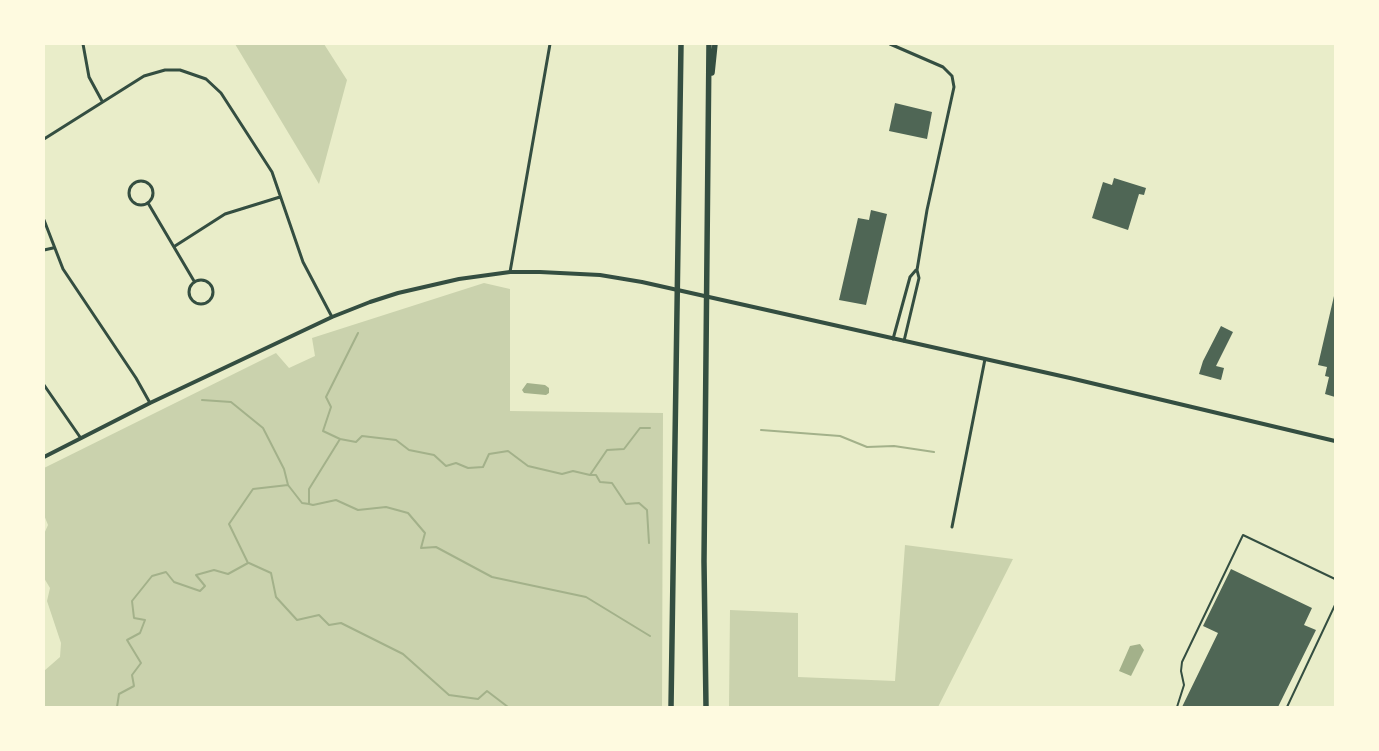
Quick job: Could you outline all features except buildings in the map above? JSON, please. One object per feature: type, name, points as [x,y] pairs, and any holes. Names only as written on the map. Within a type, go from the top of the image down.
[{"type":"highway","points":[[671,707],[681,44]]},
{"type":"highway","points":[[706,707],[704,561],[709,44]]},
{"type":"highway","points":[[709,95],[715,44]]},
{"type":"street","points":[[84,44],[89,77],[102,101]]},
{"type":"street","points":[[510,272],[550,44]]},
{"type":"street","points":[[890,44],[943,67],[949,72],[954,82],[917,270],[919,278],[904,342]]},
{"type":"street","points":[[44,139],[144,76],[165,70],[190,72],[206,79],[221,93],[272,172],[303,262],[332,318]]},
{"type":"street","points":[[145,182],[151,186],[152,197],[148,203],[136,203],[131,198],[130,190],[134,184],[145,182]]},
{"type":"street","points":[[175,246],[225,214],[280,197]]},
{"type":"street","points":[[148,203],[194,281]]},
{"type":"street","points":[[44,220],[62,269],[136,378],[150,403]]},
{"type":"street","points":[[44,250],[53,248]]},
{"type":"street","points":[[893,339],[910,277],[917,270]]},
{"type":"street","points":[[44,457],[150,403],[332,318],[398,293],[460,279],[510,272],[574,273],[642,282],[985,359],[1335,441]]},
{"type":"street","points":[[202,279],[210,283],[214,291],[208,302],[201,304],[190,299],[188,291],[194,281],[202,279]]},
{"type":"street","points":[[952,528],[985,359]]},
{"type":"street","points":[[44,385],[80,437]]},
{"type":"lane","points":[[1177,707],[1184,685],[1181,671],[1182,662],[1243,535],[1335,579]]},
{"type":"lane","points":[[1287,707],[1335,605]]},
{"type":"shaded area","points":[[235,44],[324,44],[347,80],[319,184]]},
{"type":"shaded area","points":[[484,283],[510,289],[510,411],[663,413],[662,707],[44,707],[44,671],[60,657],[61,643],[47,601],[50,588],[44,578],[44,534],[48,525],[44,515],[44,468],[276,353],[289,368],[315,356],[312,338]]},
{"type":"shaded area","points":[[527,383],[545,385],[549,388],[549,393],[546,395],[524,393],[522,390]]},
{"type":"shaded area","points":[[905,545],[1013,559],[938,707],[729,707],[730,610],[798,613],[798,677],[895,681]]},
{"type":"shaded area","points":[[1140,644],[1144,650],[1131,676],[1119,671],[1130,646]]},
{"type":"waterway","points":[[340,439],[323,431],[331,407],[326,397],[358,333]]},
{"type":"waterway","points":[[202,400],[231,402],[263,428],[284,469],[288,485]]},
{"type":"waterway","points":[[117,707],[119,694],[134,686],[132,675],[141,663],[127,640],[140,633],[145,620],[134,618],[132,601],[152,576],[166,572],[174,582],[200,591],[205,586],[196,575],[214,570],[228,574],[248,563],[229,524],[253,489],[288,485],[302,503],[309,504],[309,489],[340,439],[356,442],[362,436],[396,440],[409,450],[434,455],[446,466],[456,463],[468,468],[483,467],[489,454],[508,451],[528,466],[562,474],[573,471],[590,475],[607,450],[624,449],[640,428],[650,428]]},
{"type":"waterway","points":[[761,430],[840,436],[867,447],[894,446],[934,452]]},
{"type":"waterway","points":[[590,475],[596,475],[600,482],[612,483],[626,504],[639,503],[647,510],[649,543]]},
{"type":"waterway","points":[[309,504],[313,505],[336,500],[358,510],[386,507],[408,513],[425,533],[421,548],[436,547],[492,577],[586,597],[650,636]]},
{"type":"waterway","points":[[249,563],[271,573],[276,597],[297,620],[319,615],[329,625],[341,623],[403,654],[449,695],[478,699],[487,691],[508,707]]}]
